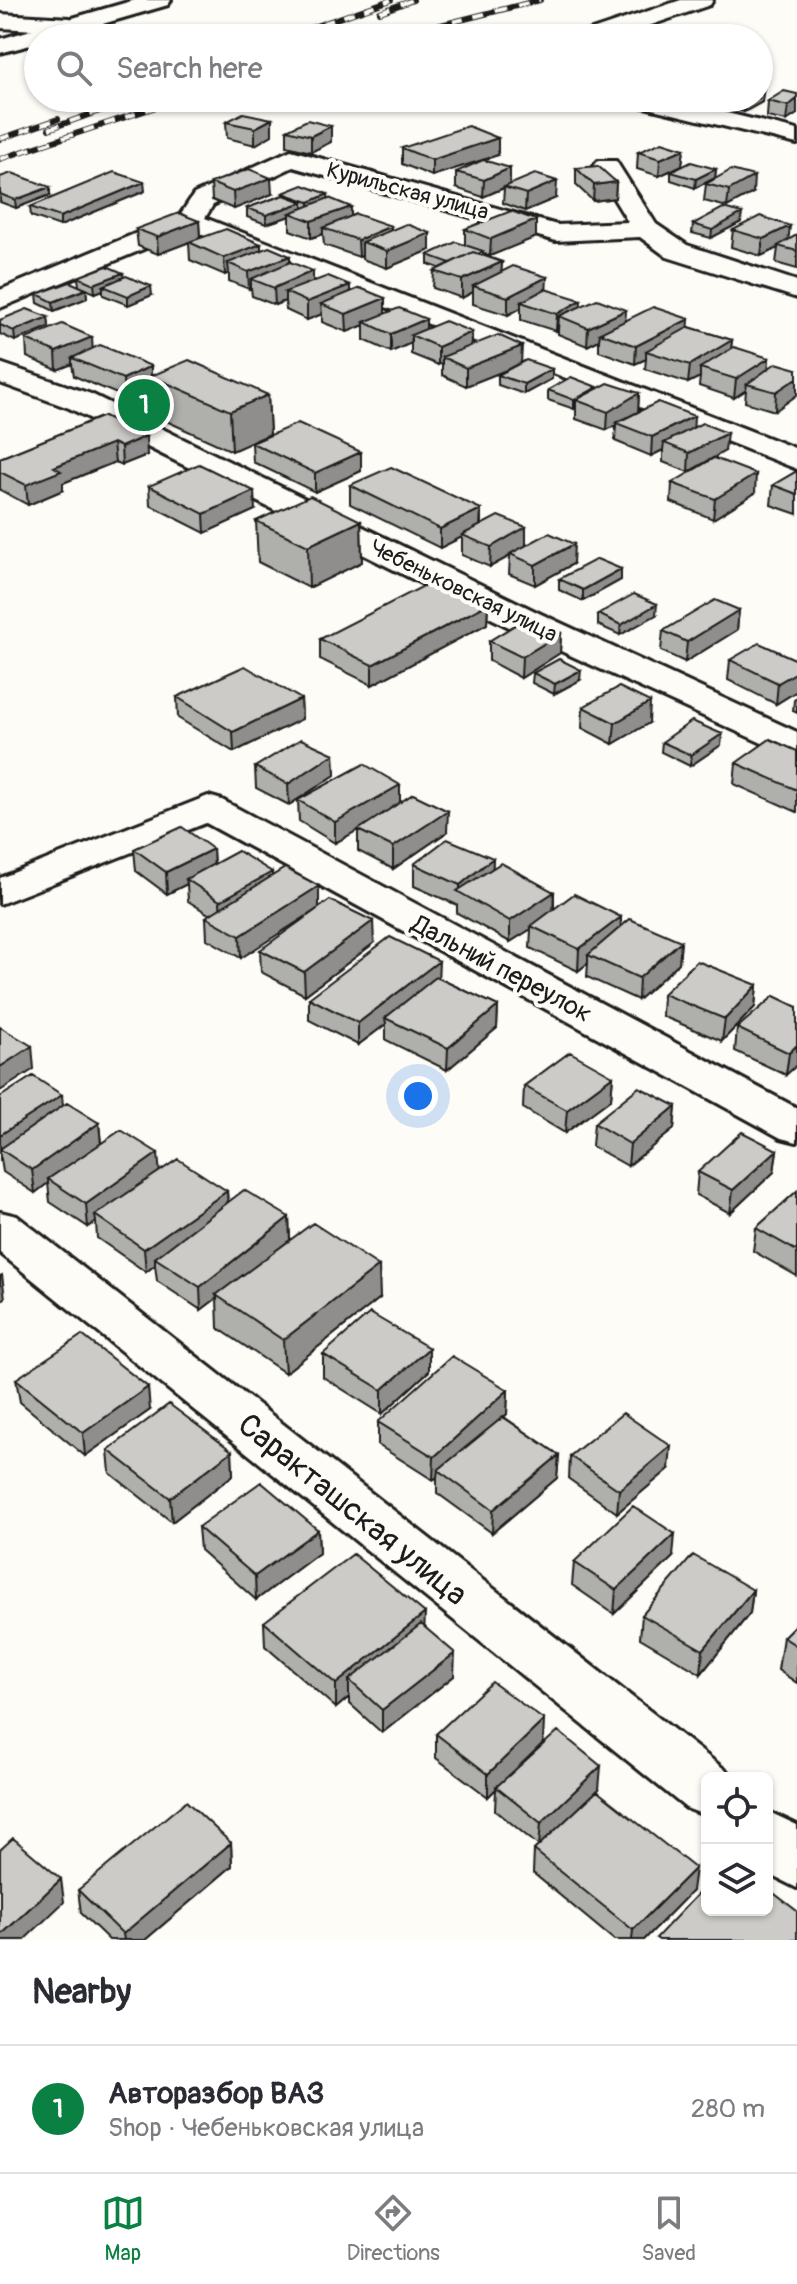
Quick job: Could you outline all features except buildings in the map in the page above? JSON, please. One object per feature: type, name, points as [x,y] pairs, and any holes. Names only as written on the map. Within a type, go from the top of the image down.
[{"type":"street","points":[[54,0],[105,15]]},
{"type":"street","points":[[74,24],[160,0]]},
{"type":"street","points":[[632,24],[702,0]]},
{"type":"street","points":[[0,21],[52,24]]},
{"type":"street","points":[[0,46],[24,39]]},
{"type":"street","points":[[694,112],[797,137]]},
{"type":"street","name":"Курильская улица","points":[[190,221],[203,200],[291,158],[556,233],[646,229]]},
{"type":"street","points":[[607,166],[646,229],[677,251],[797,290]]},
{"type":"street","points":[[0,300],[190,221],[797,460]]},
{"type":"street","name":"Чебеньковская улица","points":[[0,372],[80,401],[528,622],[797,747]]},
{"type":"street","name":"Дальний переулок","points":[[0,892],[208,808],[797,1127]]},
{"type":"street","name":"Саракташская улица","points":[[0,1228],[701,1785]]},
{"type":"street","points":[[773,1842],[797,1861]]},
{"type":"railway","points":[[322,24],[391,0]]},
{"type":"railway","points":[[380,12],[413,0]]},
{"type":"railway","points":[[445,24],[540,0]]},
{"type":"railway","points":[[49,129],[97,112]]},
{"type":"railway","points":[[0,159],[141,112]]},
{"type":"railway","points":[[0,139],[58,119]]},
{"type":"place","name":"Авторазбор ВАЗ","points":[[144,405]]}]
